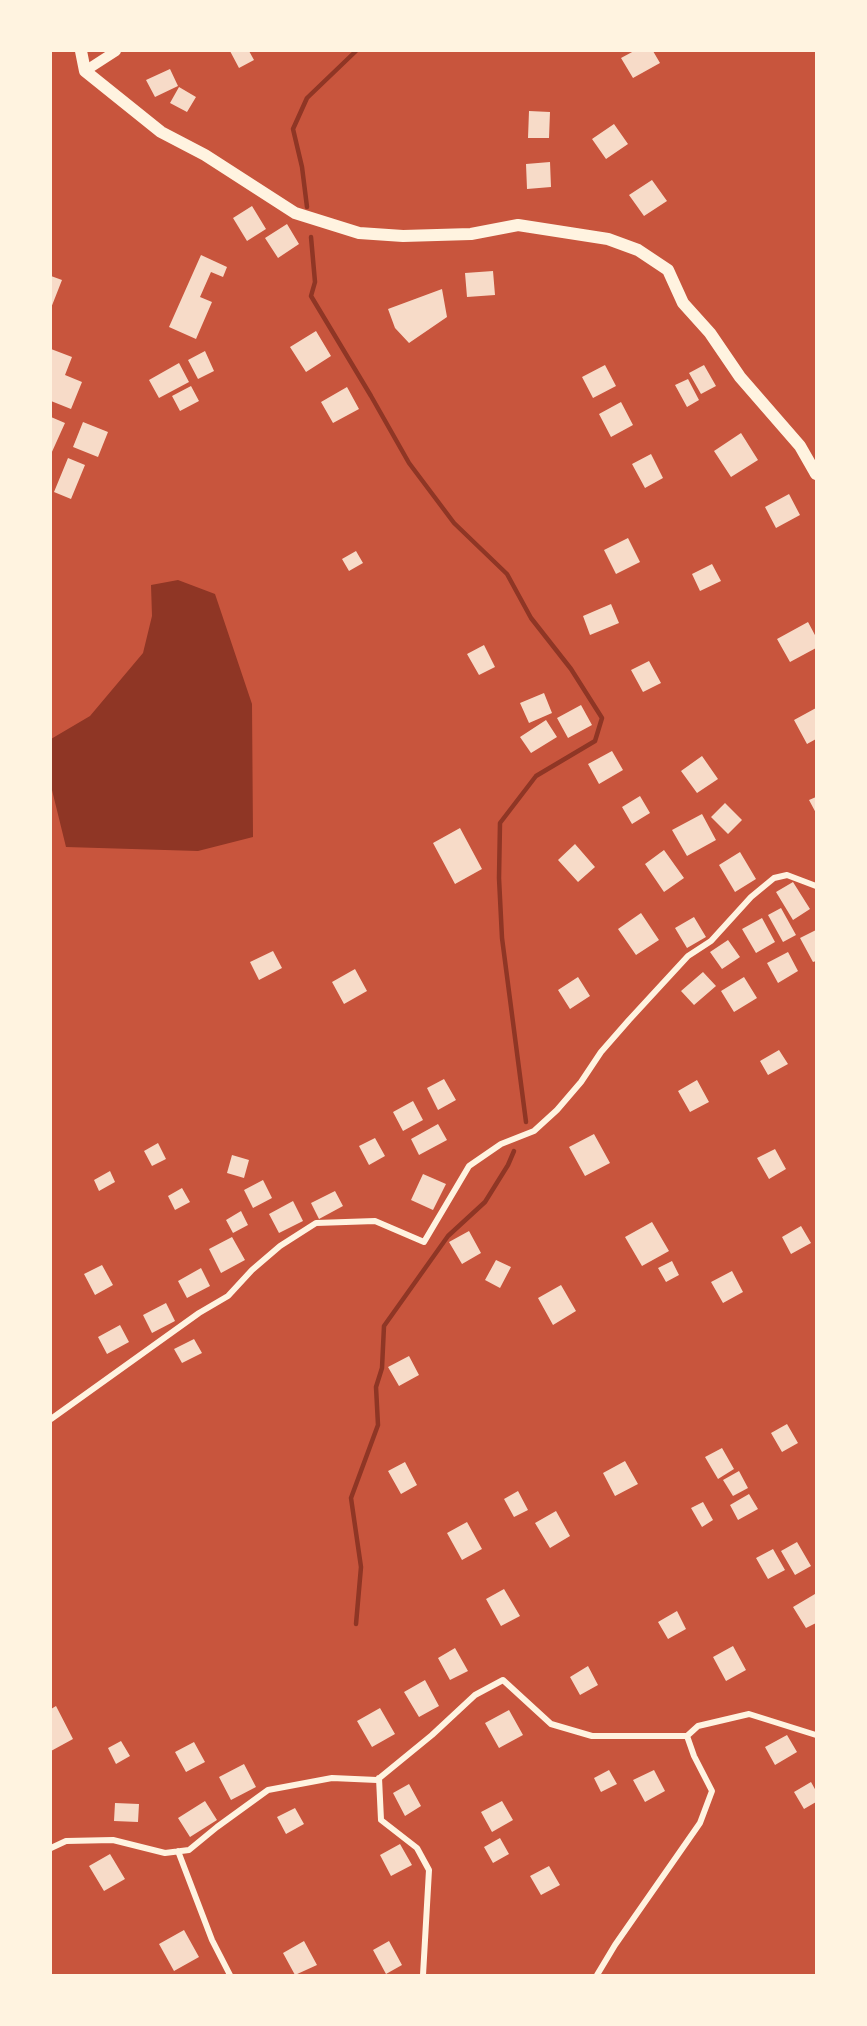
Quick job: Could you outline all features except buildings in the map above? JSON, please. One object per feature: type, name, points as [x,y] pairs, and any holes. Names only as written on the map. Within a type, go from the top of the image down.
[{"type":"main road","points":[[81,51],[85,71],[161,132],[205,155],[295,213],[359,233],[403,236],[471,234],[518,225],[608,239],[638,250],[668,270],[683,303],[710,333],[740,377],[800,446],[816,474]]},
{"type":"street","points":[[85,71],[116,51]]},
{"type":"street","points":[[51,1419],[199,1313],[228,1296],[266,1258],[316,1223],[375,1221],[424,1242],[469,1166],[501,1144],[534,1131],[557,1110],[581,1082],[601,1052],[629,1020],[688,956],[711,941],[751,897],[774,878],[787,875],[816,886]]},
{"type":"street","points":[[51,1848],[66,1841],[113,1840],[165,1853],[189,1850],[268,1790],[332,1778],[379,1778],[432,1735],[475,1695],[503,1680],[551,1724],[592,1736],[687,1736],[698,1726],[749,1714],[816,1735]]},
{"type":"street","points":[[597,1975],[615,1945],[700,1823],[708,1802],[712,1791],[694,1756],[687,1736]]},
{"type":"street","points":[[379,1778],[381,1820],[417,1848],[429,1870],[423,1975]]},
{"type":"street","points":[[178,1851],[212,1940],[230,1975]]},
{"type":"shaded area","points":[[178,580],[215,594],[252,704],[253,837],[198,851],[66,847],[51,786],[51,739],[90,716],[143,653],[152,616],[151,585]]},
{"type":"waterway","points":[[307,207],[302,167],[293,129],[307,98],[356,51]]},
{"type":"waterway","points":[[311,237],[315,282],[311,296],[409,463],[454,523],[507,574],[531,618],[571,669],[602,718],[595,741],[536,776],[500,823],[499,878],[502,938],[526,1122]]},
{"type":"waterway","points":[[356,1624],[361,1567],[351,1498],[378,1425],[376,1387],[382,1368],[384,1326],[448,1236],[485,1202],[514,1151]]}]
